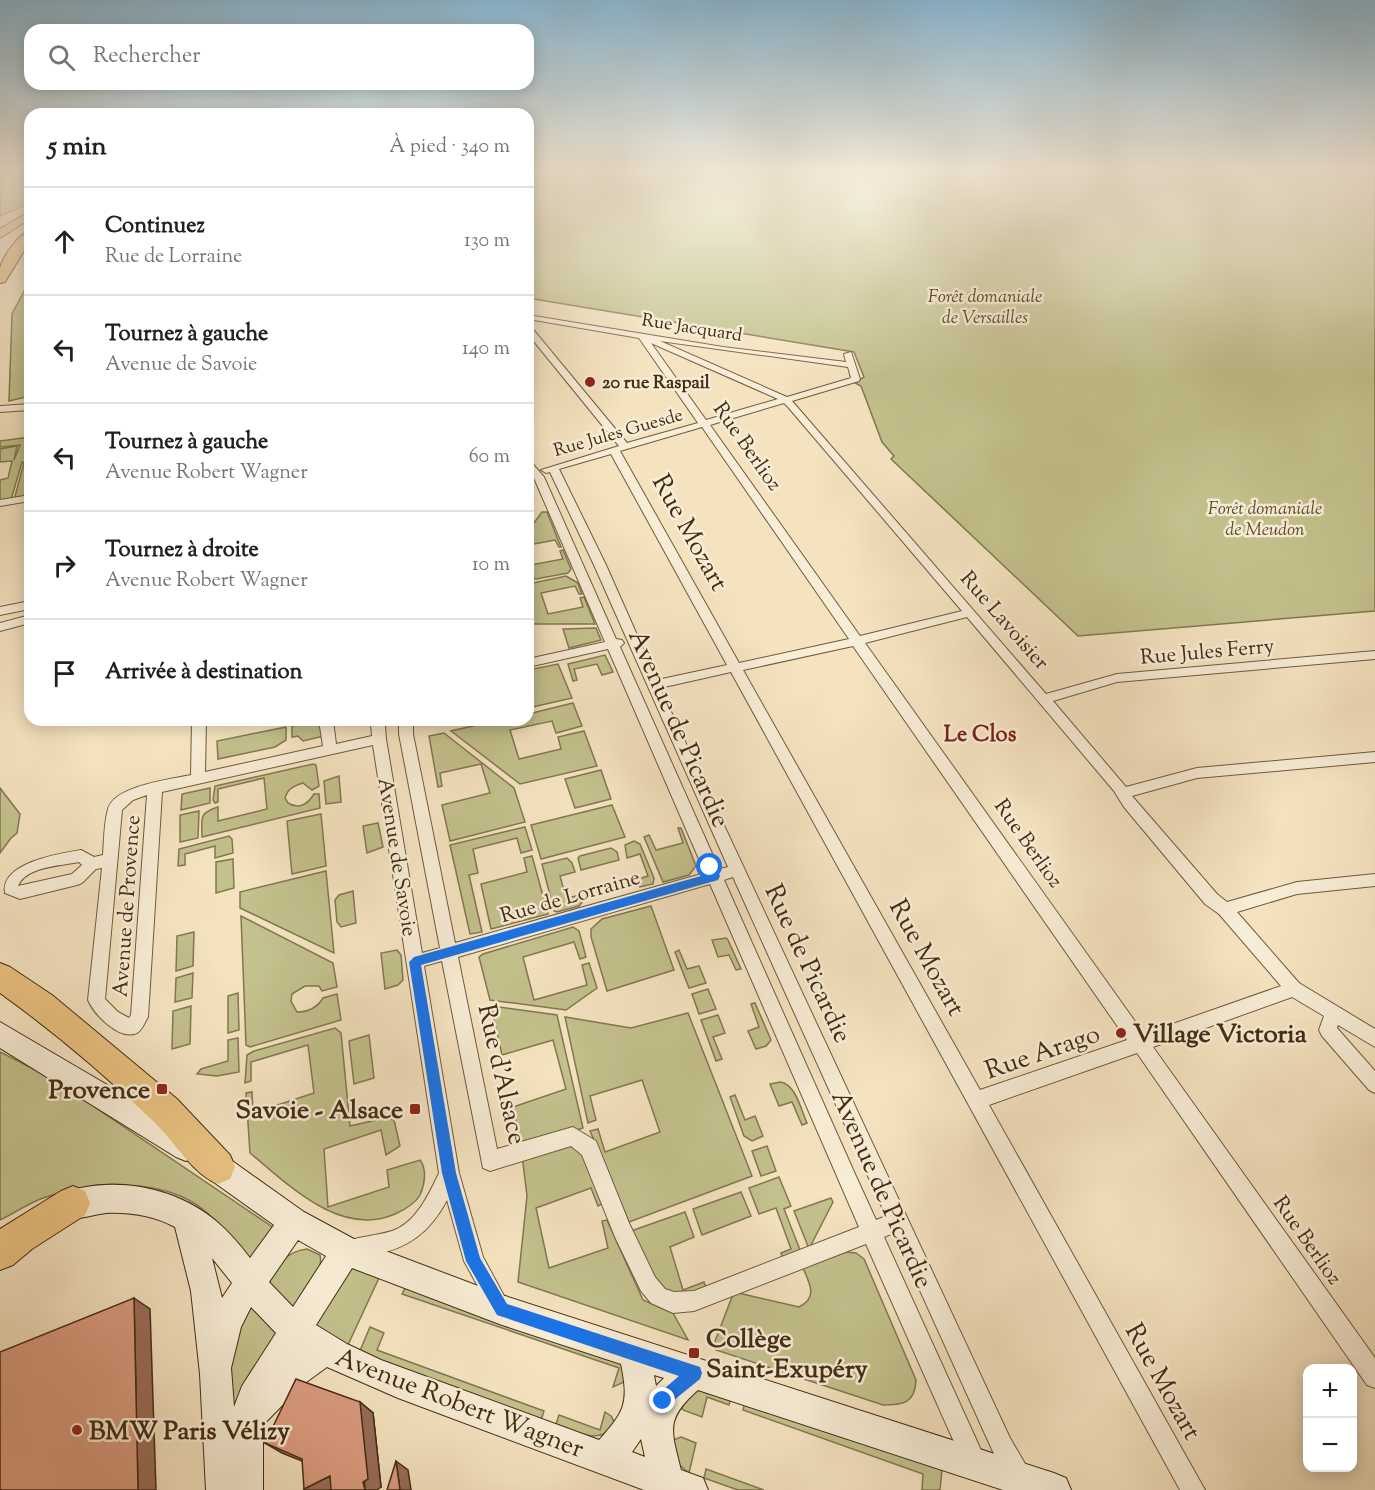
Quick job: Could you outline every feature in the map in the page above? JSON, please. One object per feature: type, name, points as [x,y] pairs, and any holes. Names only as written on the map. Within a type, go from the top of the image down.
[{"type":"highway","points":[[0,273],[24,241]]},
{"type":"highway","points":[[0,279],[17,249]]},
{"type":"highway","points":[[0,976],[41,1005],[165,1110],[218,1167]]},
{"type":"highway","points":[[0,1252],[19,1236],[73,1203]]},
{"type":"main road","points":[[0,1034],[218,1167],[294,1222],[346,1251],[502,1310],[1054,1490]]},
{"type":"main road","name":"Avenue Robert Wagner","points":[[0,1231],[39,1212],[98,1199],[139,1199],[165,1208],[206,1232],[221,1246],[250,1283],[295,1330],[347,1362],[679,1485]]},
{"type":"main road","points":[[188,1220],[206,1291],[216,1374],[222,1490]]},
{"type":"main road","points":[[216,1374],[229,1316],[294,1222]]},
{"type":"main road","points":[[246,1490],[244,1455],[247,1419],[253,1397],[346,1251]]},
{"type":"main road","points":[[247,1419],[290,1375],[325,1349]]},
{"type":"main road","name":"Avenue Robert Wagner","points":[[605,1458],[631,1428],[639,1411],[642,1386],[634,1353]]},
{"type":"main road","name":"Avenue Robert Wagner","points":[[679,1485],[657,1437],[657,1414],[663,1401],[694,1373]]},
{"type":"street","name":"Rue Jacquard","points":[[534,318],[723,350],[851,365]]},
{"type":"street","name":"Rue Lavoisier","points":[[642,336],[786,400],[1125,793],[1129,803],[1210,899],[1225,909],[1293,988],[1375,1039]]},
{"type":"street","name":"Rue Berlioz","points":[[642,336],[1375,1377]]},
{"type":"street","name":"Rue Mozart","points":[[534,337],[620,449],[735,667],[1193,1490]]},
{"type":"street","points":[[848,354],[851,365]]},
{"type":"street","name":"Rue Jules Guesde","points":[[536,470],[620,449],[856,379],[851,365]]},
{"type":"street","points":[[5,409],[24,401]]},
{"type":"street","points":[[5,409],[24,407]]},
{"type":"street","name":"Rue de Picardie","points":[[536,470],[600,565],[632,640],[1002,1446],[1022,1478]]},
{"type":"street","name":"Avenue de Picardie","points":[[536,470],[977,1466]]},
{"type":"street","points":[[0,503],[24,499]]},
{"type":"street","points":[[0,610],[24,606]]},
{"type":"street","points":[[654,685],[970,614]]},
{"type":"street","points":[[0,627],[24,621]]},
{"type":"street","points":[[534,662],[632,640]]},
{"type":"street","name":"Rue Jules Ferry","points":[[1044,699],[1117,678],[1375,655]]},
{"type":"street","points":[[198,779],[199,726]]},
{"type":"street","points":[[327,726],[330,750]]},
{"type":"street","name":"Avenue de Savoie","points":[[378,726],[449,1173],[474,1261],[502,1310]]},
{"type":"street","name":"Rue d'Alsace","points":[[403,726],[490,1161],[573,1136],[589,1148],[622,1230],[648,1284],[658,1296],[674,1303],[694,1301],[900,1221]]},
{"type":"street","points":[[155,788],[379,739]]},
{"type":"street","points":[[1125,793],[1197,773],[1375,757]]},
{"type":"street","name":"Avenue de Provence","points":[[155,788],[140,1017],[133,1026],[123,1026],[98,1005],[96,1000],[115,808],[131,794],[155,788]]},
{"type":"street","points":[[90,864],[110,860]]},
{"type":"street","name":"Rue de Lorraine","points":[[414,962],[738,870]]},
{"type":"street","points":[[1225,909],[1297,888],[1375,880]]},
{"type":"street","name":"Rue Arago","points":[[977,1100],[1275,997],[1293,988]]},
{"type":"street","points":[[1333,1014],[1329,1030],[1375,1084]]},
{"type":"street","points":[[346,1251],[398,1238],[418,1224],[436,1202],[449,1173]]},
{"type":"green space","name":"Forêt domaniale de Versailles","points":[[534,238],[1375,238],[1375,611],[1078,636],[891,459],[894,456],[882,442],[861,386],[855,383],[864,377],[854,352],[534,299]]},
{"type":"green space","points":[[24,291],[24,397],[9,401],[12,314]]},
{"type":"green space","points":[[24,438],[24,463],[22,462],[11,500],[0,502],[0,480],[8,478],[12,461],[0,462],[0,449],[17,446],[14,460],[20,445],[0,447],[0,441]]},
{"type":"green space","points":[[24,463],[24,498],[14,500]]},
{"type":"green space","points":[[542,512],[547,512],[561,547],[555,540],[534,544],[534,523]]},
{"type":"green space","points":[[563,550],[571,569],[568,573],[534,578],[534,564],[563,559],[560,551]]},
{"type":"green space","points":[[566,576],[578,583],[582,594],[579,594],[575,586],[541,593],[548,614],[583,607],[580,598],[584,597],[595,624],[534,624],[534,583]]},
{"type":"green space","points":[[596,628],[601,640],[569,648],[563,629]]},
{"type":"green space","points":[[605,655],[613,672],[602,675],[597,664],[574,669],[577,680],[573,681],[568,664]]},
{"type":"green space","points":[[558,664],[572,698],[534,707],[534,669]]},
{"type":"green space","points":[[573,703],[582,726],[556,733],[552,721],[534,725],[534,713]]},
{"type":"green space","points":[[292,726],[323,726],[324,736],[303,741],[298,736],[292,737]]},
{"type":"green space","points":[[473,726],[529,726],[510,730],[519,759],[561,749],[558,737],[584,731],[597,766],[520,784],[451,731]]},
{"type":"green space","points":[[286,727],[286,740],[275,747],[218,759],[217,741]]},
{"type":"green space","points":[[444,733],[514,788],[525,822],[450,841],[442,805],[490,793],[481,764],[440,773],[442,786],[438,787],[429,736]]},
{"type":"green space","points":[[316,765],[319,786],[312,790],[303,783],[294,786],[285,798],[288,803],[299,806],[309,801],[314,794],[319,794],[320,808],[202,837],[202,818],[212,809],[218,807],[218,821],[267,809],[264,778],[218,789],[218,802],[215,803],[213,800],[215,786]]},
{"type":"green space","points":[[601,770],[611,799],[575,808],[565,779]]},
{"type":"green space","points":[[339,776],[341,802],[326,804],[324,781]]},
{"type":"green space","points":[[0,788],[20,814],[17,833],[0,853]]},
{"type":"green space","points":[[210,788],[210,803],[181,810],[182,794]]},
{"type":"green space","points":[[612,805],[625,837],[541,859],[531,825]]},
{"type":"green space","points":[[199,811],[198,838],[180,842],[180,815]]},
{"type":"green space","points":[[321,814],[326,866],[292,874],[287,821]]},
{"type":"green space","points":[[378,823],[383,847],[367,853],[363,826]]},
{"type":"green space","points":[[525,827],[532,850],[521,853],[517,838],[473,849],[478,873],[469,875],[482,932],[470,934],[450,845]]},
{"type":"green space","points":[[678,828],[681,828],[696,866],[689,875],[663,882],[644,837],[649,835],[656,850],[683,843]]},
{"type":"green space","points":[[229,836],[232,839],[233,853],[215,858],[215,846],[185,854],[185,865],[178,866],[179,849]]},
{"type":"green space","points":[[634,841],[640,844],[654,878],[653,884],[640,887],[635,880],[648,876],[640,854],[627,858],[625,845]]},
{"type":"green space","points":[[611,848],[617,852],[619,860],[581,870],[578,858],[580,856]]},
{"type":"green space","points":[[532,856],[548,914],[491,929],[481,884],[527,872],[524,858]]},
{"type":"green space","points":[[567,858],[572,863],[575,872],[560,876],[566,898],[581,895],[583,901],[579,906],[557,912],[554,911],[542,864]]},
{"type":"green space","points":[[233,859],[234,888],[216,893],[216,862]]},
{"type":"green space","points":[[326,871],[334,953],[240,908],[240,892]]},
{"type":"green space","points":[[353,891],[356,923],[341,927],[337,922],[335,900],[339,895]]},
{"type":"green space","points":[[651,906],[674,970],[607,991],[591,937],[591,929],[602,919]]},
{"type":"green space","points":[[241,916],[333,963],[337,987],[322,991],[319,986],[305,986],[292,994],[291,1001],[297,1012],[301,1012],[315,1007],[323,998],[337,994],[341,1020],[250,1047],[246,1045]]},
{"type":"green space","points":[[573,927],[579,931],[586,957],[580,959],[574,942],[523,957],[534,1000],[587,985],[582,965],[589,963],[597,988],[566,1010],[490,1000],[479,957]]},
{"type":"green space","points":[[194,932],[193,966],[176,971],[177,936]]},
{"type":"green space","points":[[726,938],[741,969],[736,970],[729,955],[718,957],[712,940]]},
{"type":"green space","points":[[397,950],[401,955],[403,980],[398,985],[385,989],[381,953]]},
{"type":"green space","points":[[679,950],[687,969],[699,966],[706,983],[689,988],[675,952]]},
{"type":"green space","points":[[193,973],[192,998],[175,1002],[176,978]]},
{"type":"green space","points":[[708,989],[716,1009],[699,1014],[692,994]]},
{"type":"green space","points":[[238,993],[239,1030],[228,1033],[228,996]]},
{"type":"green space","points":[[755,1003],[771,1040],[766,1046],[756,1049],[748,1031],[759,1027],[751,1004]]},
{"type":"green space","points":[[191,1006],[190,1044],[172,1049],[173,1011]]},
{"type":"green space","points":[[491,1006],[557,1015],[583,1128],[521,1148],[513,1107],[566,1089],[553,1040],[502,1055]]},
{"type":"green space","points":[[688,1013],[752,1176],[629,1222],[590,1131],[598,1129],[605,1152],[660,1132],[642,1080],[590,1096],[596,1120],[588,1123],[565,1017],[631,1028]]},
{"type":"green space","points":[[718,1015],[725,1033],[713,1037],[722,1059],[716,1061],[701,1020]]},
{"type":"green space","points":[[335,1028],[341,1033],[350,1126],[385,1118],[394,1120],[400,1146],[386,1155],[381,1130],[324,1149],[328,1207],[389,1187],[387,1170],[420,1160],[424,1168],[423,1186],[415,1201],[406,1209],[375,1220],[354,1219],[316,1204],[250,1153],[246,1093],[252,1092],[253,1113],[314,1093],[308,1045],[251,1062],[251,1081],[245,1083],[247,1055]]},
{"type":"green space","points":[[369,1035],[374,1078],[354,1084],[349,1041]]},
{"type":"green space","points":[[238,1038],[239,1072],[217,1076],[197,1074],[201,1069],[228,1061],[228,1040]]},
{"type":"green space","points":[[0,1052],[53,1079],[274,1228],[251,1262],[230,1235],[205,1211],[188,1200],[149,1187],[106,1185],[65,1192],[40,1199],[0,1220]]},
{"type":"green space","points":[[780,1082],[786,1084],[794,1092],[807,1123],[802,1125],[792,1102],[779,1106],[770,1084]]},
{"type":"green space","points":[[735,1095],[745,1120],[755,1116],[763,1136],[752,1141],[744,1136],[730,1097]]},
{"type":"green space","points":[[569,1142],[582,1152],[602,1204],[598,1206],[591,1188],[536,1208],[549,1268],[608,1248],[602,1221],[607,1220],[643,1300],[673,1313],[688,1340],[518,1282],[527,1196],[522,1155]]},
{"type":"green space","points":[[767,1146],[776,1171],[761,1176],[752,1151]]},
{"type":"green space","points":[[779,1177],[791,1206],[784,1209],[802,1255],[784,1262],[781,1253],[791,1249],[776,1208],[759,1214],[749,1188]]},
{"type":"green space","points":[[741,1192],[751,1216],[702,1235],[693,1209]]},
{"type":"green space","points":[[831,1198],[833,1202],[809,1249],[794,1211]]},
{"type":"green space","points":[[685,1212],[694,1237],[670,1247],[683,1290],[704,1282],[707,1291],[676,1298],[657,1286],[631,1231]]},
{"type":"green space","points":[[307,1249],[320,1255],[319,1270],[313,1283],[295,1306],[288,1307],[270,1287],[273,1273],[287,1257]]},
{"type":"green space","points":[[846,1252],[856,1253],[864,1259],[916,1380],[911,1398],[902,1403],[883,1405],[716,1350],[715,1341],[734,1292],[799,1307],[809,1299],[811,1290],[803,1268]]},
{"type":"green space","points":[[352,1268],[379,1278],[347,1347],[314,1328],[348,1270]]},
{"type":"green space","points":[[406,1286],[621,1361],[631,1379],[613,1387],[619,1368],[402,1294]]},
{"type":"green space","points":[[246,1301],[278,1334],[232,1423],[229,1363]]},
{"type":"green space","points":[[370,1327],[384,1333],[377,1350],[544,1411],[541,1420],[359,1353]]},
{"type":"green space","points":[[699,1388],[731,1397],[729,1405],[707,1397],[702,1417],[683,1410],[678,1399]]},
{"type":"green space","points":[[745,1402],[942,1469],[940,1490],[922,1490],[923,1474],[743,1410]]},
{"type":"green space","points":[[605,1412],[611,1416],[618,1428],[600,1435],[580,1434],[556,1424],[559,1415],[600,1430]]},
{"type":"green space","points":[[681,1437],[696,1443],[689,1473],[677,1463],[668,1442]]},
{"type":"green space","points":[[706,1469],[764,1490],[738,1490],[704,1478]]},
{"type":"building","name":"BMW Paris Vélizy","points":[[134,1298],[138,1490],[0,1490],[0,1352]]},
{"type":"building","points":[[296,1379],[360,1402],[368,1479],[363,1482],[365,1490],[331,1490],[330,1476],[304,1489],[302,1459],[265,1443]]},
{"type":"building","points":[[396,1461],[400,1490],[387,1490]]},
{"type":"place","name":"20 rue Raspail","points":[[590,382]]},
{"type":"place","name":"Village Victoria","points":[[1121,1033]]},
{"type":"place","name":"Provence","points":[[162,1089]]},
{"type":"place","name":"Savoie - Alsace","points":[[415,1109]]},
{"type":"place","name":"Collège Saint-Exupéry","points":[[694,1353]]},
{"type":"place","name":"BMW Paris Vélizy","points":[[77,1430]]},
{"type":"district","name":"Le Clos","points":[[980,733]]},
{"type":"route","points":[[663,1401],[694,1373],[502,1310],[474,1261],[465,1237],[449,1173],[414,962],[710,878],[714,876],[710,867]]},
{"type":"park label","name":"Forêt domaniale de Meudon","points":[[1265,518]]}]
